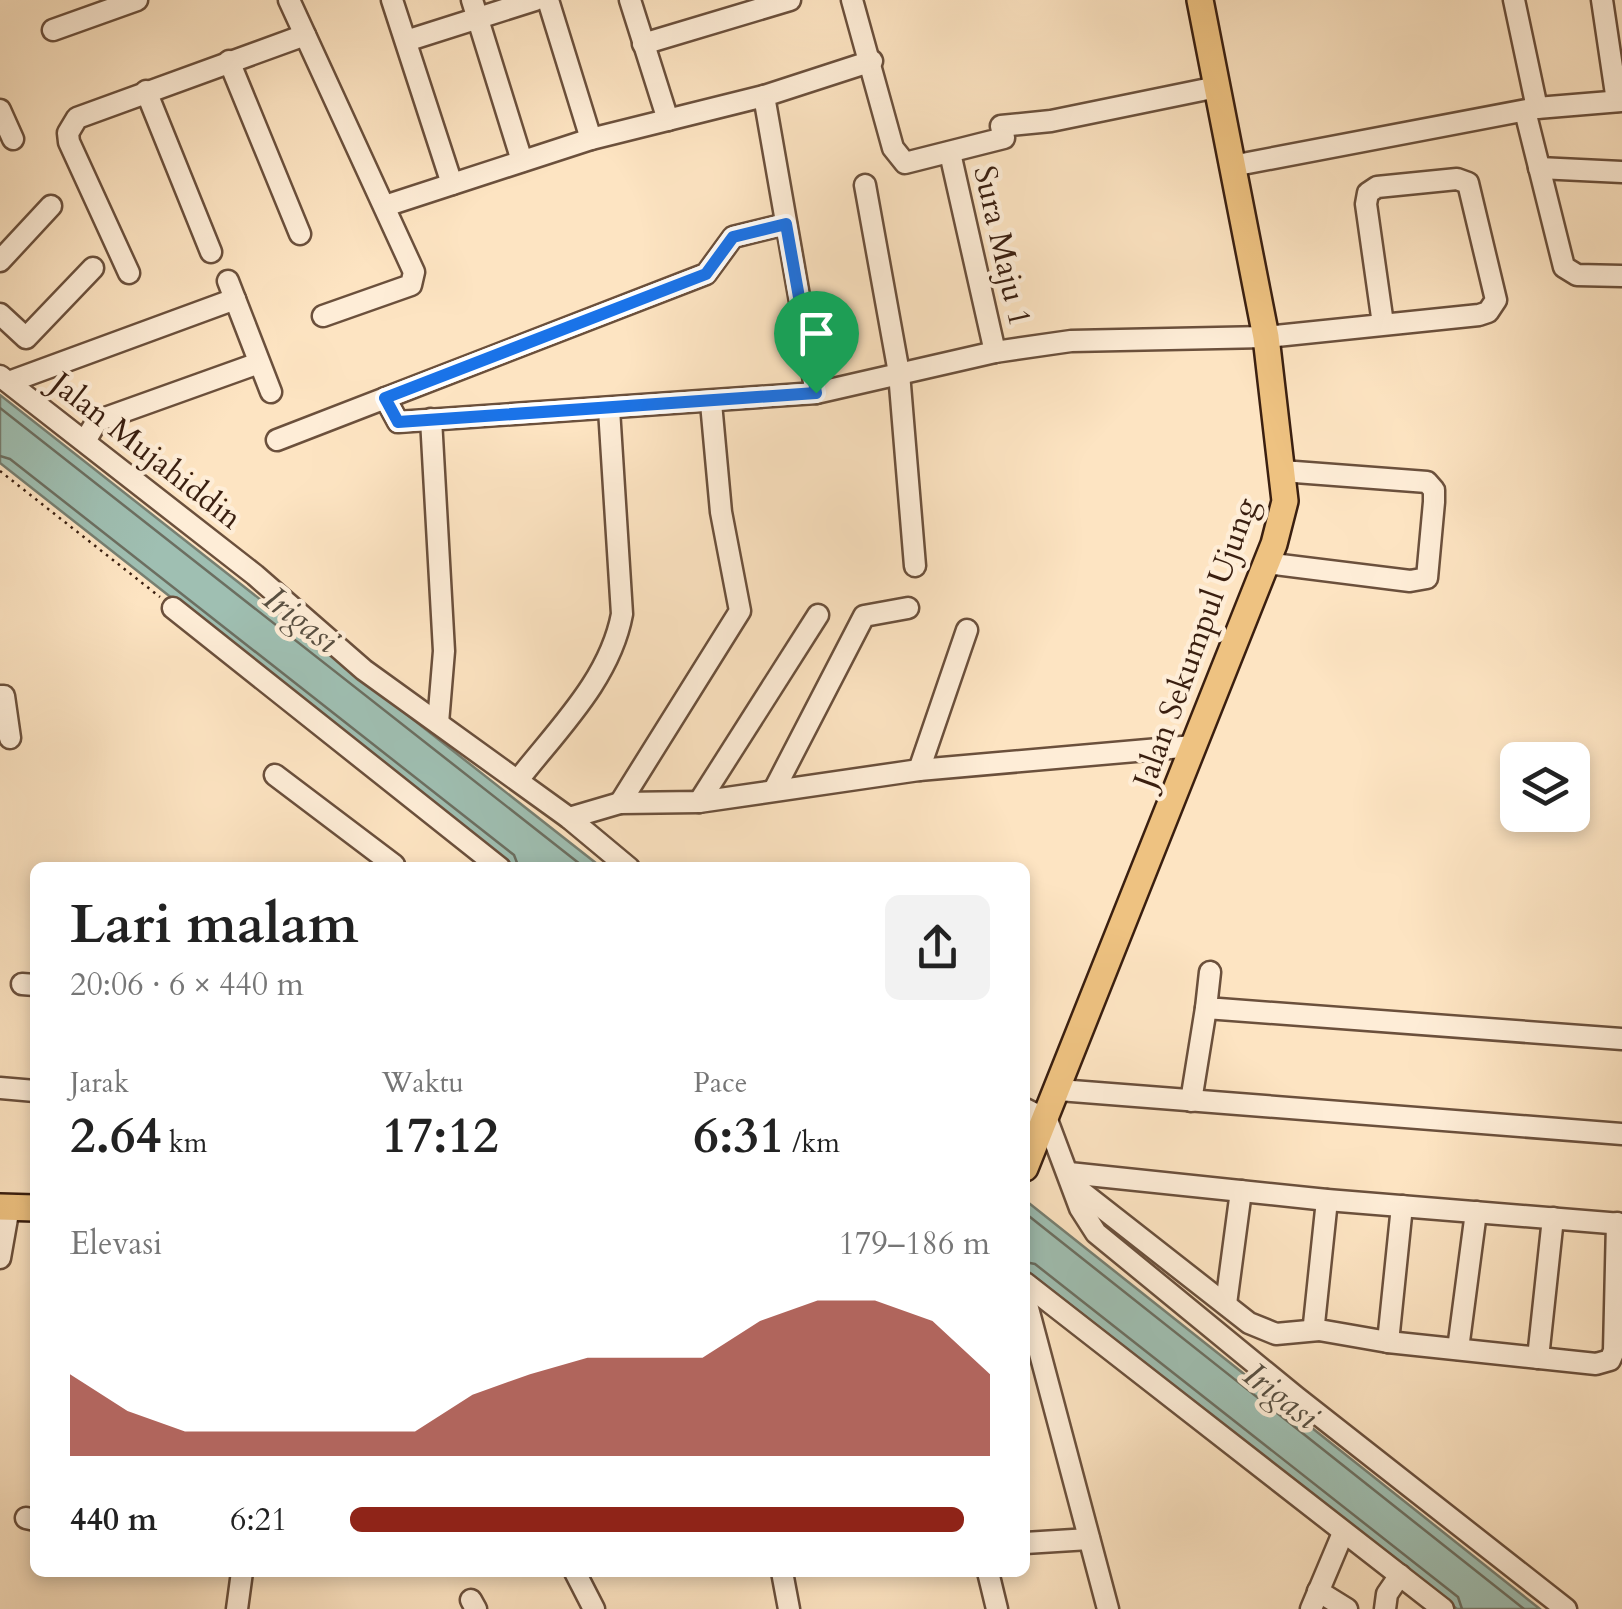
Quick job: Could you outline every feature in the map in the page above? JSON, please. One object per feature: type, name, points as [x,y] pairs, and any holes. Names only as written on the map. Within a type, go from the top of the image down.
[{"type":"main road","name":"Jalan Sekumpul Ujung","points":[[1030,1143],[1036,1114],[1058,1090],[1283,516],[1282,472],[1266,337],[1200,0]]},
{"type":"street","points":[[53,30],[137,0]]},
{"type":"street","points":[[392,0],[452,184]]},
{"type":"street","points":[[406,41],[475,10],[535,0]]},
{"type":"street","points":[[548,0],[591,140]]},
{"type":"street","points":[[630,0],[668,120]]},
{"type":"street","points":[[643,44],[790,0]]},
{"type":"street","points":[[852,0],[897,158],[905,164],[1004,138],[1002,126],[1080,116],[1216,87]]},
{"type":"street","points":[[1514,0],[1539,168],[1564,267],[1578,275],[1622,276]]},
{"type":"street","points":[[1232,166],[1531,110],[1620,101],[1602,0]]},
{"type":"street","points":[[297,2],[305,34],[413,264],[412,285],[323,316]]},
{"type":"street","points":[[475,10],[522,161]]},
{"type":"street","points":[[129,273],[68,133],[77,118],[305,34]]},
{"type":"street","points":[[230,61],[300,234]]},
{"type":"street","points":[[385,206],[591,140],[764,96],[872,61]]},
{"type":"street","points":[[146,91],[211,252]]},
{"type":"street","points":[[764,96],[816,393]]},
{"type":"street","points":[[0,110],[13,140]]},
{"type":"street","name":"Sura Maju 1","points":[[950,154],[995,352]]},
{"type":"street","points":[[1539,168],[1622,172]]},
{"type":"street","points":[[385,398],[398,422],[712,402],[816,393],[995,352],[1070,342],[1266,337],[1480,315],[1496,300],[1468,183],[1441,180],[1377,187],[1368,193],[1366,204],[1382,324]]},
{"type":"street","points":[[865,185],[899,373],[916,566]]},
{"type":"street","points":[[0,261],[51,206]]},
{"type":"street","points":[[277,440],[706,274],[733,237],[786,224]]},
{"type":"street","points":[[0,314],[26,338],[93,268]]},
{"type":"street","points":[[4,379],[231,290],[271,392]]},
{"type":"street","points":[[84,440],[96,420],[260,363]]},
{"type":"street","name":"Jalan Mujahiddin","points":[[4,379],[255,575],[364,670],[518,780],[622,862]]},
{"type":"street","points":[[620,803],[740,611],[721,512],[712,402]]},
{"type":"street","points":[[518,780],[598,678],[616,644],[622,614],[609,409]]},
{"type":"street","points":[[431,419],[444,651],[438,724]]},
{"type":"street","points":[[1266,563],[1410,581],[1427,578],[1434,490],[1427,482],[1282,472]]},
{"type":"street","points":[[173,608],[492,862]]},
{"type":"street","points":[[774,790],[864,616],[908,608]]},
{"type":"street","points":[[699,802],[818,615]]},
{"type":"street","points":[[919,770],[966,630]]},
{"type":"street","points":[[0,696],[4,696],[10,738]]},
{"type":"street","points":[[569,818],[620,803],[699,802],[919,770],[1194,746]]},
{"type":"street","points":[[274,775],[367,857]]},
{"type":"street","points":[[1191,1101],[1210,972]]},
{"type":"street","points":[[1206,1008],[1622,1039]]},
{"type":"street","points":[[0,1088],[30,1090]]},
{"type":"street","points":[[1058,1090],[1622,1134]]},
{"type":"street","points":[[1036,1114],[1071,1179],[1080,1208],[1096,1232],[1566,1609]]},
{"type":"street","points":[[1071,1179],[1620,1223],[1614,1351],[1610,1360],[1596,1364],[1388,1342],[1319,1330],[1276,1334],[1262,1330],[1071,1179]]},
{"type":"street","points":[[1226,1304],[1241,1191]]},
{"type":"street","points":[[1319,1330],[1314,1324],[1327,1200]]},
{"type":"street","points":[[1388,1342],[1402,1206]]},
{"type":"street","points":[[0,1258],[15,1207]]},
{"type":"street","points":[[1458,1349],[1476,1212]]},
{"type":"street","points":[[1538,1358],[1553,1218]]},
{"type":"street","points":[[1030,1286],[1442,1609]]},
{"type":"street","points":[[1030,1315],[1108,1609]]},
{"type":"street","points":[[1343,1532],[1315,1600],[1348,1609]]},
{"type":"street","points":[[1030,1543],[1089,1538]]},
{"type":"street","points":[[1384,1609],[1387,1594],[1400,1575]]},
{"type":"street","points":[[237,1609],[241,1577]]},
{"type":"street","points":[[578,1577],[594,1609]]},
{"type":"street","points":[[783,1577],[790,1609]]},
{"type":"street","points":[[989,1577],[998,1609]]},
{"type":"path","points":[[0,471],[173,608]]},
{"type":"water","points":[[0,395],[595,862],[508,862],[0,463]]},
{"type":"water","points":[[1030,1204],[1540,1609],[1457,1609],[1030,1273]]},
{"type":"route","points":[[786,224],[816,393],[398,422],[385,398],[706,274],[733,237],[786,224]]},
{"type":"water label","name":"Irigasi","points":[[301,620]]},
{"type":"water label","name":"Irigasi","points":[[1281,1396]]}]
